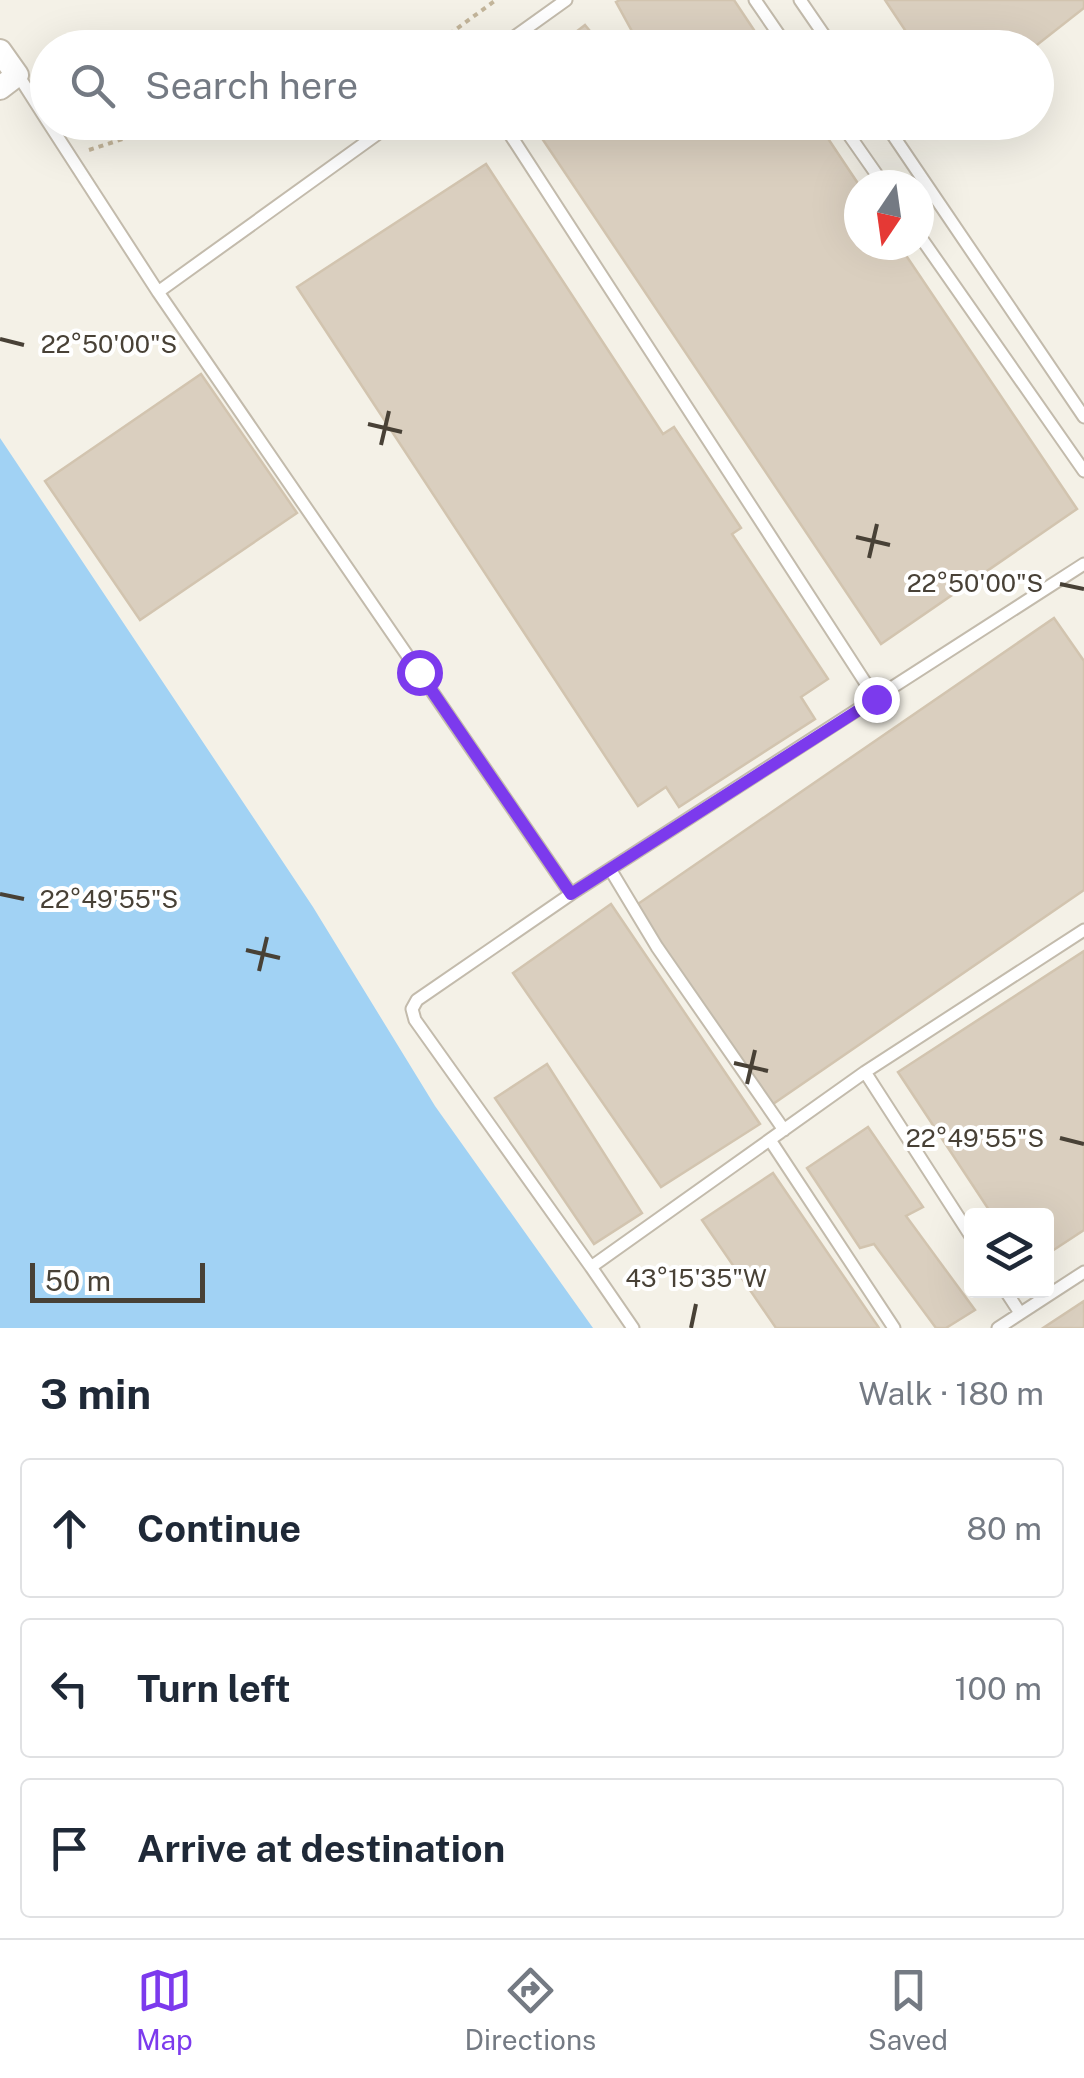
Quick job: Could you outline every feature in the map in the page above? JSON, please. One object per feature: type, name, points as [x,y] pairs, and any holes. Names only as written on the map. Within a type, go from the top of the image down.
[{"type":"street","points":[[0,51],[9,81]]},
{"type":"lane","points":[[524,30],[566,0]]},
{"type":"lane","points":[[755,0],[776,30]]},
{"type":"lane","points":[[800,0],[820,30]]},
{"type":"lane","points":[[9,81],[30,103]]},
{"type":"lane","points":[[59,140],[158,292],[571,894]]},
{"type":"lane","points":[[158,292],[369,140]]},
{"type":"lane","points":[[514,140],[876,699]]},
{"type":"lane","points":[[853,140],[874,170]]},
{"type":"lane","points":[[896,140],[1084,417]]},
{"type":"lane","points":[[934,256],[1084,471]]},
{"type":"lane","points":[[633,1328],[415,1020],[412,1009],[417,1000],[571,894],[1084,564]]},
{"type":"lane","points":[[610,870],[784,1130]]},
{"type":"lane","points":[[591,1267],[864,1072],[1084,930]]},
{"type":"lane","points":[[864,1072],[964,1226]]},
{"type":"lane","points":[[770,1140],[894,1328]]},
{"type":"lane","points":[[998,1328],[1084,1272]]},
{"type":"lane","points":[[1010,1298],[1020,1313]]},
{"type":"path","points":[[455,30],[496,0]]},
{"type":"path","points":[[69,156],[119,140]]},
{"type":"water","points":[[0,438],[313,907],[435,1106],[593,1328],[0,1328]]},
{"type":"building","points":[[734,0],[754,30],[631,30],[616,2]]},
{"type":"building","points":[[885,0],[1084,0],[1084,8],[1054,32],[905,30]]},
{"type":"building","points":[[543,140],[829,140],[849,170],[844,170],[844,260],[909,260],[1077,509],[881,644]]},
{"type":"building","points":[[486,164],[663,434],[674,427],[741,528],[732,534],[828,679],[801,697],[815,719],[679,807],[666,787],[638,806],[297,287]]},
{"type":"building","points":[[201,374],[297,513],[140,620],[45,481]]},
{"type":"building","points":[[1054,618],[1084,661],[1084,890],[773,1104],[635,906]]},
{"type":"building","points":[[611,904],[760,1124],[661,1187],[513,973]]},
{"type":"building","points":[[1084,951],[1084,1230],[1054,1250],[1054,1208],[988,1208],[898,1072]]},
{"type":"building","points":[[547,1064],[642,1213],[594,1244],[495,1098]]},
{"type":"building","points":[[868,1127],[923,1207],[906,1216],[975,1310],[946,1328],[936,1328],[874,1244],[860,1248],[807,1168]]},
{"type":"building","points":[[773,1173],[879,1328],[776,1328],[702,1220]]},
{"type":"building","points":[[1084,1301],[1084,1328],[1043,1328]]},
{"type":"route","points":[[419,672],[571,894],[876,699]]}]
